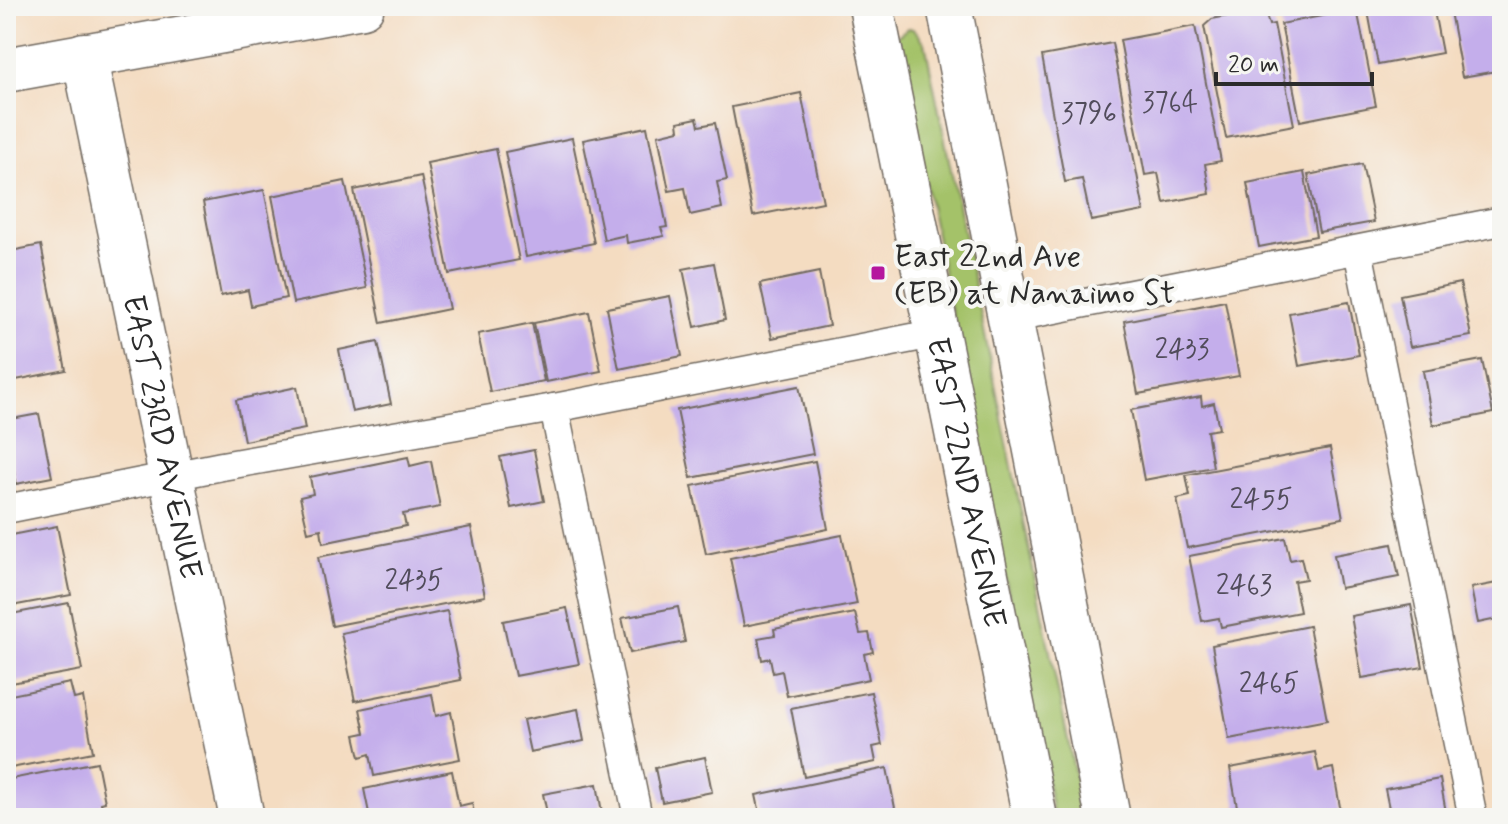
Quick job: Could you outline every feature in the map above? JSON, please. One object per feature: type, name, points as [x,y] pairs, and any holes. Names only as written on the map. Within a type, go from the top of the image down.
[{"type":"street","points":[[6,70],[362,6]]},
{"type":"street","name":"EAST 22ND AVENUE","points":[[871,6],[1035,818]]},
{"type":"street","points":[[949,6],[1108,818]]},
{"type":"street","name":"EAST 23RD AVENUE","points":[[84,55],[242,818]]},
{"type":"lane","points":[[1009,318],[1502,221]]},
{"type":"lane","points":[[1358,250],[1473,818]]},
{"type":"lane","points":[[6,509],[554,408],[938,333]]},
{"type":"lane","points":[[554,408],[638,818]]},
{"type":"green space","points":[[908,28],[914,29],[925,43],[1084,818],[1054,818],[896,37]]},
{"type":"building","points":[[1367,6],[1433,6],[1442,53],[1378,65]]},
{"type":"building","points":[[1449,6],[1502,6],[1502,70],[1462,77]]},
{"type":"building","points":[[1357,9],[1376,106],[1300,121],[1281,24]]},
{"type":"building","points":[[1233,15],[1244,19],[1266,15],[1269,25],[1274,24],[1294,125],[1226,138],[1204,26],[1212,19]]},
{"type":"building","points":[[1195,26],[1221,161],[1205,164],[1210,194],[1164,203],[1158,173],[1145,175],[1120,40]]},
{"type":"building","points":[[1112,43],[1144,211],[1091,221],[1082,179],[1065,182],[1042,56]]},
{"type":"building","points":[[801,93],[823,202],[753,216],[732,107]]},
{"type":"building","points":[[697,118],[699,126],[715,123],[727,180],[717,182],[722,208],[690,215],[685,188],[669,191],[658,135],[679,130],[678,122]]},
{"type":"building","points":[[647,127],[667,227],[661,228],[664,236],[627,243],[626,235],[604,240],[583,140]]},
{"type":"building","points":[[572,138],[594,243],[526,257],[505,152]]},
{"type":"building","points":[[496,149],[519,260],[449,274],[427,163]]},
{"type":"building","points":[[1362,164],[1374,222],[1319,232],[1308,175]]},
{"type":"building","points":[[1304,172],[1316,236],[1259,247],[1247,183]]},
{"type":"building","points":[[421,176],[449,309],[381,323],[354,190]]},
{"type":"building","points":[[345,181],[367,288],[293,303],[272,196]]},
{"type":"building","points":[[264,190],[286,298],[251,306],[248,290],[221,296],[203,202]]},
{"type":"building","points":[[41,245],[66,370],[6,382],[6,252]]},
{"type":"building","points":[[714,263],[725,320],[695,327],[683,269]]},
{"type":"building","points":[[819,272],[829,326],[772,338],[760,284]]},
{"type":"building","points":[[1460,283],[1471,336],[1410,347],[1400,295]]},
{"type":"building","points":[[670,296],[682,356],[619,369],[607,308]]},
{"type":"building","points":[[1225,301],[1239,376],[1138,394],[1124,321]]},
{"type":"building","points":[[1349,302],[1359,355],[1299,366],[1289,313]]},
{"type":"building","points":[[589,312],[601,371],[546,382],[534,323]]},
{"type":"building","points":[[532,323],[544,381],[490,392],[478,334]]},
{"type":"building","points":[[378,342],[391,404],[352,412],[339,350]]},
{"type":"building","points":[[1482,360],[1493,413],[1433,425],[1423,371]]},
{"type":"building","points":[[799,386],[813,454],[691,478],[677,410]]},
{"type":"building","points":[[297,387],[305,429],[244,441],[236,400]]},
{"type":"building","points":[[1201,397],[1202,406],[1214,403],[1219,429],[1207,431],[1213,467],[1144,480],[1131,410]]},
{"type":"building","points":[[39,414],[52,477],[16,484],[6,420]]},
{"type":"building","points":[[1330,448],[1343,518],[1187,548],[1177,499],[1190,496],[1186,475]]},
{"type":"building","points":[[534,450],[544,501],[511,508],[500,457]]},
{"type":"building","points":[[408,457],[410,466],[431,461],[440,507],[403,514],[406,526],[323,543],[321,529],[308,532],[300,497],[313,494],[310,477]]},
{"type":"building","points":[[815,461],[828,529],[706,554],[692,486]]},
{"type":"building","points":[[57,526],[71,595],[6,607],[6,536]]},
{"type":"building","points":[[471,527],[485,596],[332,626],[318,557]]},
{"type":"building","points":[[842,535],[857,604],[744,626],[730,558]]},
{"type":"building","points":[[1285,538],[1290,560],[1301,558],[1306,579],[1294,581],[1300,612],[1221,627],[1219,618],[1202,621],[1189,556]]},
{"type":"building","points":[[1392,544],[1399,577],[1340,588],[1334,555]]},
{"type":"building","points":[[1502,582],[1502,618],[1478,623],[1471,588]]},
{"type":"building","points":[[69,603],[82,670],[6,684],[6,615]]},
{"type":"building","points":[[1411,605],[1423,667],[1362,678],[1351,616]]},
{"type":"building","points":[[678,607],[685,642],[630,653],[622,618]]},
{"type":"building","points":[[567,608],[579,664],[515,676],[503,621]]},
{"type":"building","points":[[447,611],[461,680],[355,701],[341,633]]},
{"type":"building","points":[[855,613],[860,634],[869,633],[873,652],[864,654],[869,679],[787,696],[782,671],[773,673],[770,658],[762,660],[758,638],[775,635],[774,629]]},
{"type":"building","points":[[1309,626],[1327,720],[1229,739],[1212,645]]},
{"type":"building","points":[[70,683],[74,699],[83,697],[93,752],[6,769],[6,696]]},
{"type":"building","points":[[871,692],[882,745],[873,747],[876,762],[804,777],[791,708]]},
{"type":"building","points":[[432,694],[436,716],[451,712],[460,759],[374,776],[370,754],[360,757],[355,735],[365,733],[360,709]]},
{"type":"building","points":[[578,709],[584,741],[530,752],[523,720]]},
{"type":"building","points":[[1502,742],[1502,771],[1501,771],[1495,743]]},
{"type":"building","points":[[1315,752],[1319,771],[1333,768],[1342,818],[1239,818],[1230,768]]},
{"type":"building","points":[[705,757],[712,792],[662,802],[655,768]]},
{"type":"building","points":[[97,762],[105,802],[101,803],[104,818],[6,818],[6,780]]},
{"type":"building","points":[[887,768],[897,818],[761,818],[756,795]]},
{"type":"building","points":[[452,771],[459,806],[472,803],[475,818],[370,818],[364,789]]},
{"type":"building","points":[[1440,779],[1447,818],[1391,818],[1385,789]]},
{"type":"building","points":[[597,784],[603,818],[548,818],[543,794]]},
{"type":"place","name":"East 22nd Ave (EB) at Nanaimo St","points":[[878,273]]}]
